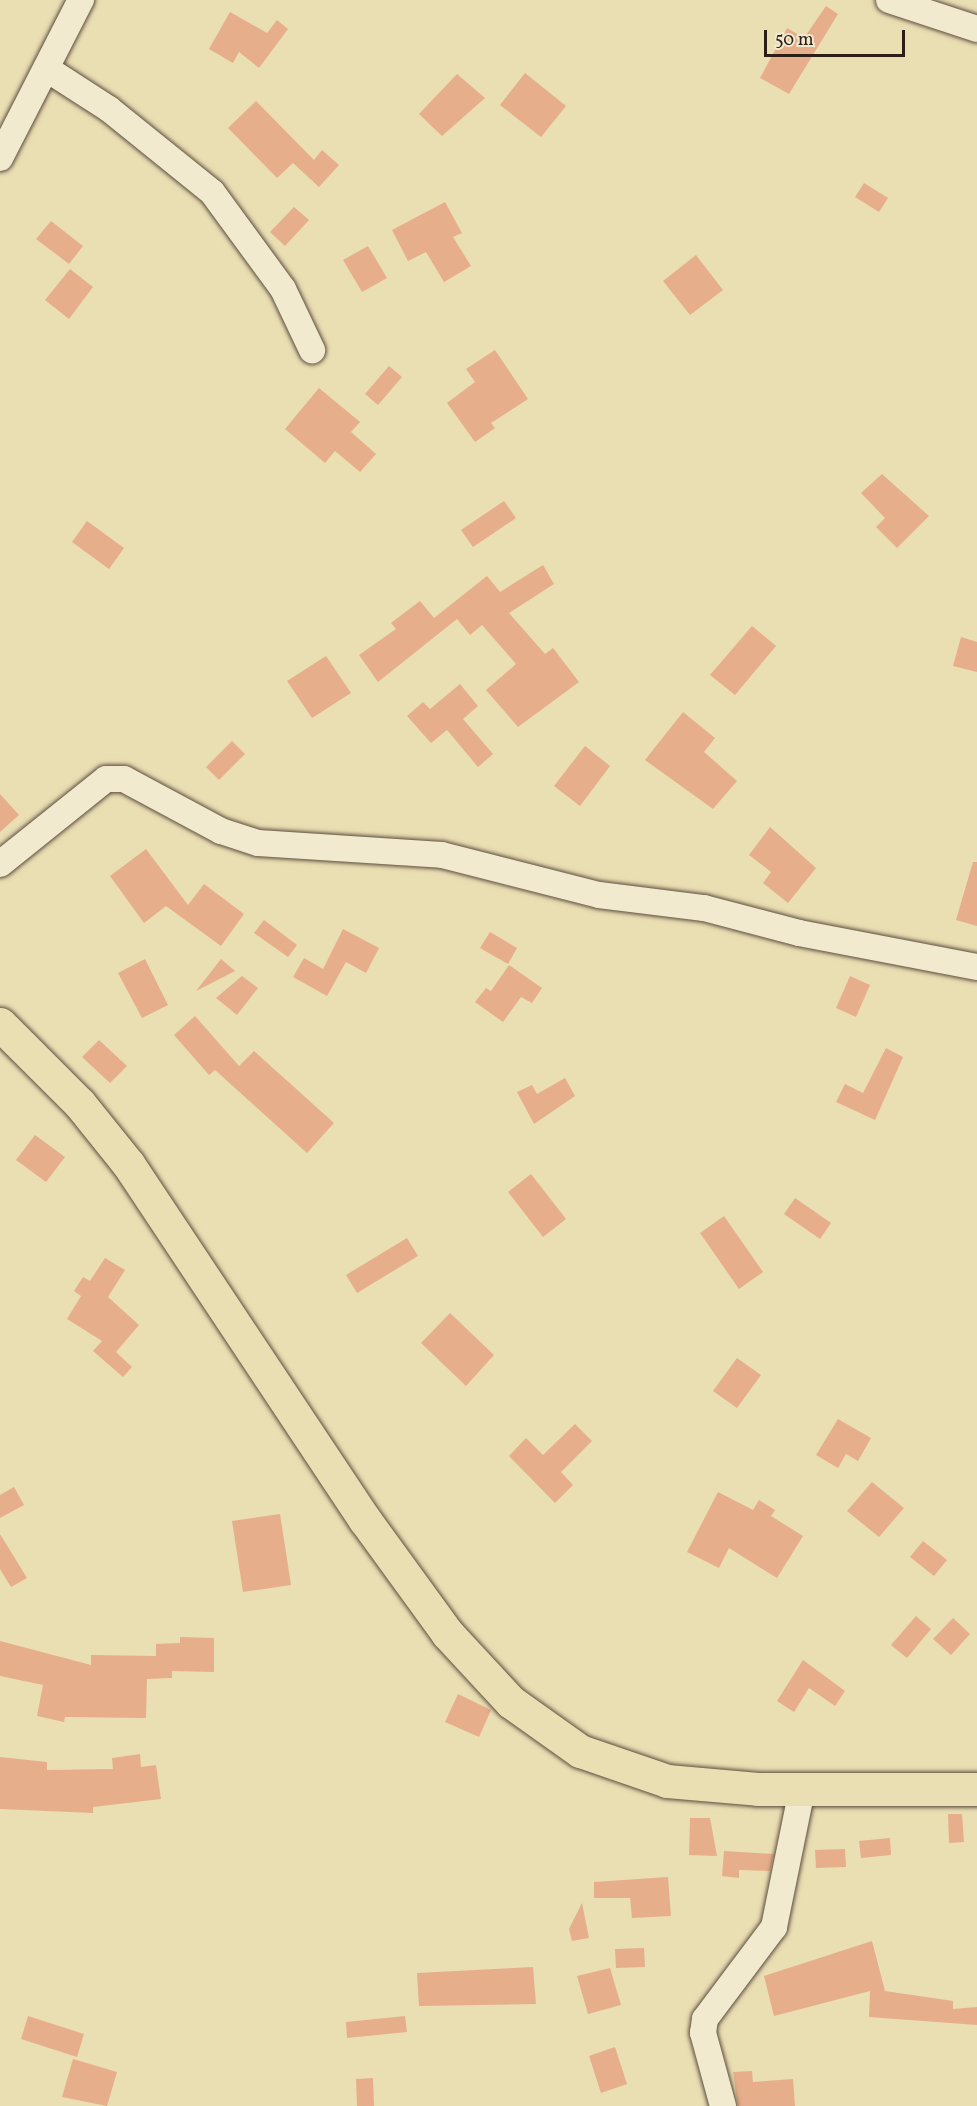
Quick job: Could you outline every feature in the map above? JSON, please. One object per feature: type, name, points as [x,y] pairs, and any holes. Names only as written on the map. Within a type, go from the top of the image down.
[{"type":"main road","points":[[0,1024],[81,1104],[129,1165],[364,1520],[447,1633],[511,1702],[580,1751],[667,1781],[802,1790],[977,1789]]},
{"type":"street","points":[[0,158],[81,0]]},
{"type":"street","points":[[889,0],[977,29]]},
{"type":"street","points":[[47,69],[109,109],[212,192],[283,289],[312,350]]},
{"type":"street","points":[[0,864],[106,779],[124,779],[221,831],[258,843],[442,855],[599,895],[704,908],[799,933],[977,967]]},
{"type":"street","points":[[723,2106],[703,2033],[705,2019],[774,1927],[802,1790]]},
{"type":"building","points":[[826,6],[838,14],[789,94],[760,78],[787,28],[804,38]]},
{"type":"building","points":[[230,12],[267,33],[277,20],[288,29],[259,68],[239,52],[233,63],[209,49]]},
{"type":"building","points":[[525,73],[566,106],[541,137],[500,105]]},
{"type":"building","points":[[457,74],[485,98],[442,136],[419,114]]},
{"type":"building","points":[[256,101],[314,160],[322,150],[339,165],[319,187],[293,163],[277,178],[228,128]]},
{"type":"building","points":[[864,183],[888,198],[879,212],[855,197]]},
{"type":"building","points":[[445,202],[462,233],[453,237],[471,266],[444,282],[426,252],[408,261],[392,230]]},
{"type":"building","points":[[294,207],[309,220],[285,246],[270,232]]},
{"type":"building","points":[[51,221],[83,246],[69,264],[36,239]]},
{"type":"building","points":[[368,246],[387,278],[362,292],[343,260]]},
{"type":"building","points":[[696,255],[723,290],[690,315],[663,281]]},
{"type":"building","points":[[70,269],[93,287],[69,319],[45,300]]},
{"type":"building","points":[[495,350],[528,399],[491,423],[495,428],[475,442],[447,403],[475,382],[466,369]]},
{"type":"building","points":[[389,366],[402,377],[378,405],[365,394]]},
{"type":"building","points":[[319,388],[360,422],[351,432],[376,454],[360,472],[335,451],[325,463],[285,429]]},
{"type":"building","points":[[882,474],[929,516],[897,548],[876,527],[885,518],[861,493]]},
{"type":"building","points":[[504,501],[516,518],[473,547],[461,530]]},
{"type":"building","points":[[87,521],[124,548],[109,569],[72,542]]},
{"type":"building","points":[[543,565],[554,584],[509,613],[545,654],[553,648],[579,682],[518,727],[486,690],[516,664],[482,625],[470,635],[457,619],[378,682],[359,655],[396,629],[391,623],[420,601],[434,618],[487,576],[500,592]]},
{"type":"building","points":[[752,626],[776,646],[735,695],[710,675]]},
{"type":"building","points":[[961,637],[977,642],[977,672],[953,666]]},
{"type":"building","points":[[326,656],[351,693],[312,718],[287,681]]},
{"type":"building","points":[[460,684],[478,706],[463,719],[493,754],[478,767],[447,730],[431,743],[407,716],[423,702],[430,709]]},
{"type":"building","points":[[683,712],[715,738],[704,752],[737,781],[713,809],[645,760]]},
{"type":"building","points":[[232,741],[245,754],[219,780],[206,767]]},
{"type":"building","points":[[585,746],[610,766],[580,806],[554,786]]},
{"type":"building","points":[[0,794],[19,815],[0,832]]},
{"type":"building","points":[[770,827],[816,868],[788,903],[763,883],[771,872],[749,855]]},
{"type":"building","points":[[146,849],[188,905],[204,884],[244,914],[221,946],[166,906],[144,923],[110,876]]},
{"type":"building","points":[[973,862],[977,862],[977,926],[956,920]]},
{"type":"building","points":[[264,920],[297,945],[288,957],[254,933]]},
{"type":"building","points":[[343,929],[379,948],[366,973],[346,962],[327,996],[293,977],[304,958],[323,969]]},
{"type":"building","points":[[490,932],[517,948],[508,964],[480,948]]},
{"type":"building","points":[[145,959],[168,1005],[142,1018],[118,973]]},
{"type":"building","points":[[221,959],[235,971],[196,991]]},
{"type":"building","points":[[509,965],[542,988],[532,1003],[521,997],[503,1022],[475,1002],[486,988],[491,991]]},
{"type":"building","points":[[242,976],[258,988],[237,1015],[216,998]]},
{"type":"building","points":[[850,976],[870,985],[856,1017],[836,1008]]},
{"type":"building","points":[[195,1016],[239,1066],[254,1051],[334,1123],[307,1153],[215,1070],[209,1075],[174,1035]]},
{"type":"building","points":[[99,1040],[127,1066],[110,1083],[82,1057]]},
{"type":"building","points":[[886,1048],[903,1057],[875,1120],[836,1102],[845,1084],[863,1093]]},
{"type":"building","points":[[565,1078],[575,1096],[534,1124],[517,1092],[532,1085],[537,1094]]},
{"type":"building","points":[[35,1135],[65,1157],[46,1182],[16,1160]]},
{"type":"building","points":[[531,1174],[566,1219],[543,1237],[508,1192]]},
{"type":"building","points":[[795,1198],[831,1223],[820,1239],[784,1214]]},
{"type":"building","points":[[724,1216],[763,1272],[739,1289],[700,1233]]},
{"type":"building","points":[[407,1238],[418,1256],[357,1293],[346,1275]]},
{"type":"building","points":[[105,1258],[125,1270],[108,1297],[139,1325],[116,1352],[132,1367],[123,1377],[93,1351],[102,1341],[67,1319],[81,1296],[74,1291],[83,1277],[90,1281]]},
{"type":"building","points":[[450,1313],[494,1355],[466,1386],[421,1343]]},
{"type":"building","points":[[737,1358],[761,1375],[737,1408],[713,1391]]},
{"type":"building","points":[[838,1419],[871,1438],[858,1461],[846,1454],[838,1468],[816,1455]]},
{"type":"building","points":[[575,1424],[592,1441],[561,1472],[573,1485],[555,1503],[509,1456],[526,1438],[543,1455]]},
{"type":"building","points":[[872,1482],[904,1508],[879,1537],[847,1511]]},
{"type":"building","points":[[14,1487],[24,1505],[0,1518],[0,1495]]},
{"type":"building","points":[[718,1492],[753,1510],[759,1500],[775,1510],[771,1516],[803,1536],[777,1578],[729,1548],[719,1568],[687,1552]]},
{"type":"building","points":[[280,1514],[291,1585],[243,1592],[232,1521]]},
{"type":"building","points":[[0,1534],[27,1578],[11,1587],[0,1569]]},
{"type":"building","points":[[923,1541],[947,1560],[934,1576],[910,1557]]},
{"type":"building","points":[[916,1616],[931,1629],[907,1658],[891,1645]]},
{"type":"building","points":[[953,1618],[970,1634],[951,1655],[933,1639]]},
{"type":"building","points":[[180,1637],[214,1638],[214,1672],[172,1671],[172,1678],[147,1679],[146,1718],[65,1717],[64,1722],[37,1716],[43,1685],[0,1676],[0,1641],[91,1665],[91,1655],[156,1656],[156,1644],[180,1643]]},
{"type":"building","points":[[803,1660],[845,1691],[835,1706],[809,1688],[794,1712],[777,1701]]},
{"type":"building","points":[[458,1694],[491,1710],[479,1737],[445,1722]]},
{"type":"building","points":[[140,1754],[141,1767],[156,1765],[161,1799],[93,1807],[93,1813],[0,1809],[0,1757],[47,1762],[47,1770],[113,1769],[112,1758]]},
{"type":"building","points":[[948,1814],[962,1814],[964,1842],[949,1843]]},
{"type":"building","points":[[690,1818],[710,1818],[717,1856],[689,1855]]},
{"type":"building","points":[[890,1838],[891,1855],[861,1858],[859,1841]]},
{"type":"building","points":[[845,1849],[846,1867],[816,1868],[815,1850]]},
{"type":"building","points":[[724,1851],[774,1854],[770,1871],[739,1870],[739,1878],[722,1876]]},
{"type":"building","points":[[668,1877],[671,1916],[632,1918],[630,1898],[594,1898],[594,1882]]},
{"type":"building","points":[[582,1903],[589,1938],[572,1941],[569,1929]]},
{"type":"building","points":[[872,1941],[885,1991],[953,2001],[953,2009],[977,2007],[977,2025],[869,2017],[870,1991],[774,2016],[764,1976]]},
{"type":"building","points":[[644,1948],[645,1967],[616,1968],[615,1949]]},
{"type":"building","points":[[533,1967],[536,2004],[419,2006],[417,1973]]},
{"type":"building","points":[[610,1968],[621,2005],[588,2014],[577,1976]]},
{"type":"building","points":[[28,2016],[84,2034],[77,2057],[21,2039]]},
{"type":"building","points":[[405,2016],[407,2032],[347,2038],[346,2022]]},
{"type":"building","points":[[615,2047],[627,2084],[601,2093],[589,2056]]},
{"type":"building","points":[[73,2059],[117,2072],[107,2106],[62,2097]]},
{"type":"building","points":[[752,2071],[753,2082],[793,2079],[795,2106],[738,2106],[733,2072]]},
{"type":"building","points":[[373,2078],[374,2106],[357,2106],[356,2079]]}]
